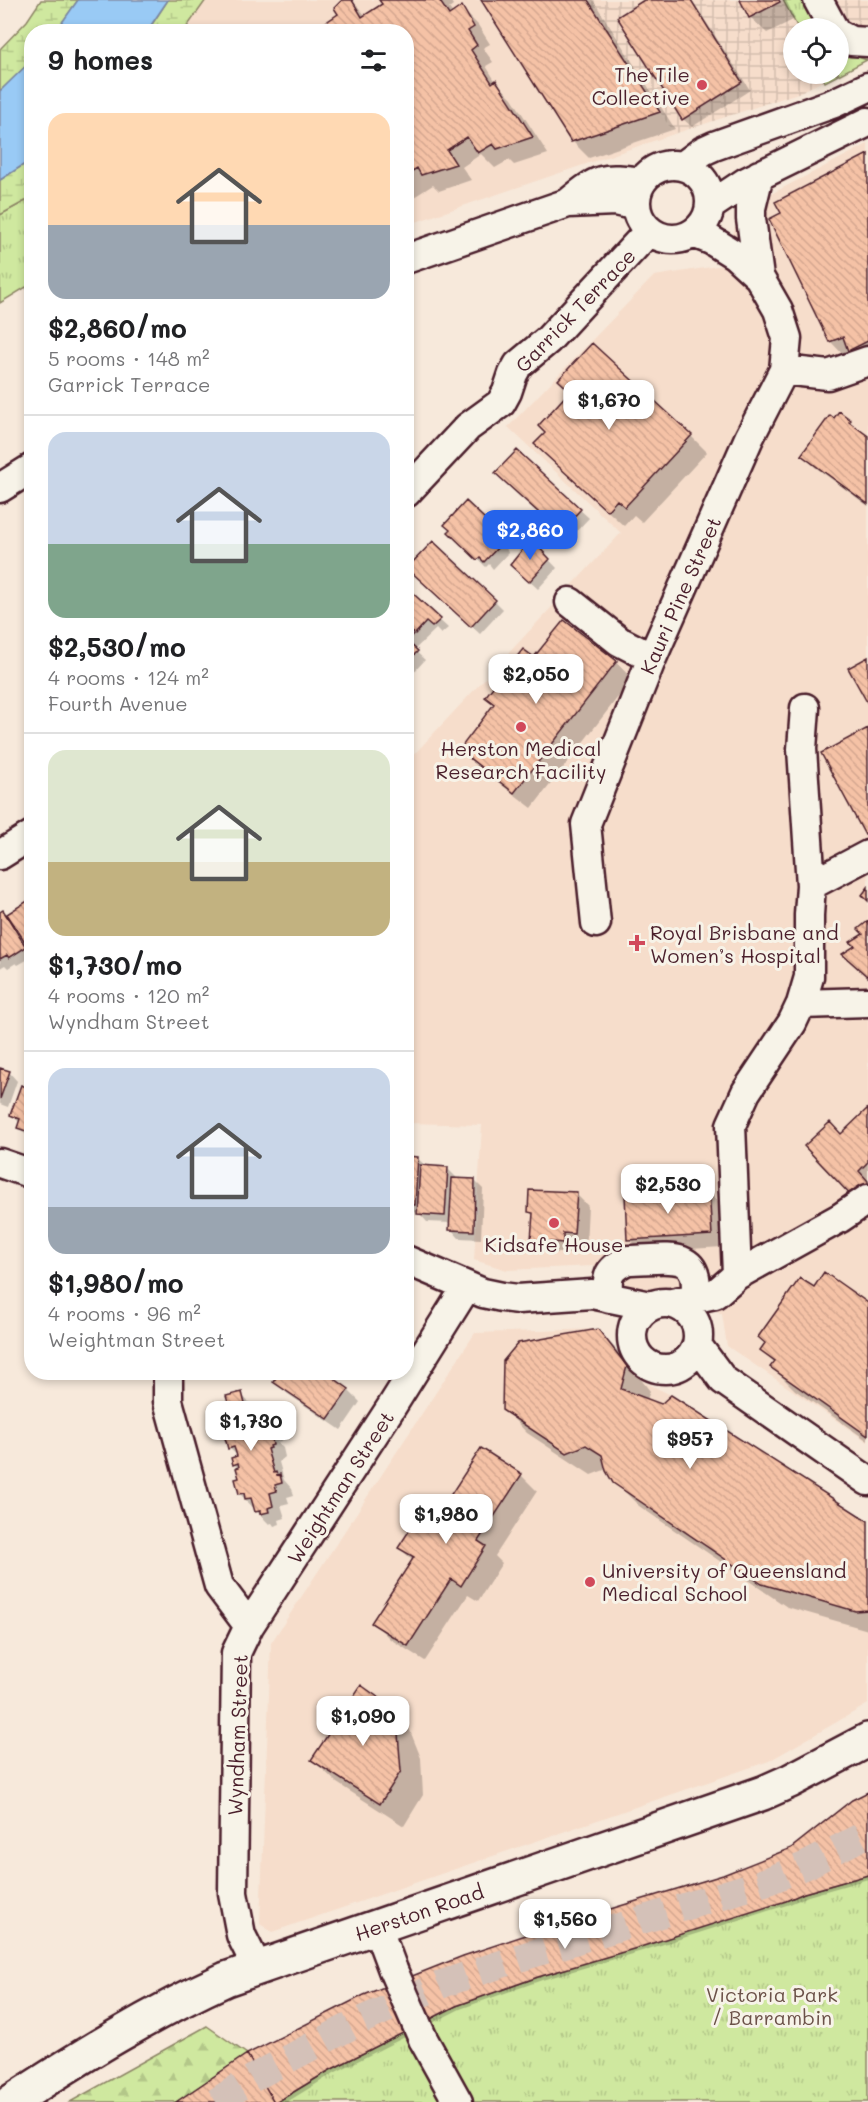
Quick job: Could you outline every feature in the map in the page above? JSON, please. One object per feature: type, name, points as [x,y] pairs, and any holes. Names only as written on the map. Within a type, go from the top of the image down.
[{"type":"main road","name":"Herston Road","points":[[11,2102],[76,2059],[198,1992],[258,1968],[763,1793],[868,1740]]},
{"type":"main road","name":"Herston Road","points":[[0,2091],[76,2059]]},
{"type":"street","points":[[818,0],[828,18]]},
{"type":"street","points":[[849,40],[868,42]]},
{"type":"street","points":[[683,166],[714,146],[826,106],[868,87]]},
{"type":"street","points":[[820,145],[826,106]]},
{"type":"street","points":[[710,206],[759,176],[868,122]]},
{"type":"street","points":[[668,165],[683,166],[698,175],[704,182],[708,189],[710,206],[702,226],[693,233],[676,240],[657,236],[649,231],[640,220],[639,194],[653,171],[668,165]]},
{"type":"street","points":[[759,176],[751,208],[759,277]]},
{"type":"street","points":[[414,256],[568,203],[592,184],[602,180],[639,194]]},
{"type":"street","name":"Garrick Terrace","points":[[414,484],[468,427],[501,403],[524,360],[549,340],[649,231]]},
{"type":"street","points":[[693,233],[711,240],[735,255],[759,277]]},
{"type":"street","name":"Kauri Pine Street","points":[[596,923],[586,824],[652,658],[749,438],[784,370],[787,338],[778,310],[759,277]]},
{"type":"street","points":[[784,370],[828,375],[868,361]]},
{"type":"street","points":[[0,488],[24,473]]},
{"type":"street","points":[[570,602],[619,641],[652,658]]},
{"type":"street","points":[[737,1275],[731,1125],[746,1092],[792,1023],[801,1004],[809,977],[811,885],[802,749],[805,708]]},
{"type":"street","points":[[0,855],[24,840]]},
{"type":"street","points":[[811,885],[868,855]]},
{"type":"street","points":[[801,1004],[868,1002]]},
{"type":"street","points":[[0,1163],[24,1171]]},
{"type":"street","points":[[868,1199],[840,1218],[737,1275],[683,1300],[641,1313],[634,1322],[631,1333],[632,1345],[645,1364],[666,1370],[676,1368],[723,1380],[868,1481]]},
{"type":"street","points":[[600,1296],[613,1269],[628,1260],[680,1260],[695,1270],[697,1283],[683,1300],[683,1308],[697,1325],[698,1340],[693,1355],[676,1368]]},
{"type":"street","points":[[414,1263],[483,1293],[518,1299],[600,1296],[683,1300]]},
{"type":"street","name":"Weightman Street","points":[[414,1371],[467,1286]]},
{"type":"street","points":[[600,1296],[631,1333]]},
{"type":"street","points":[[698,1340],[723,1380]]},
{"type":"street","name":"Wyndham Street","points":[[168,1380],[168,1401],[219,1586],[249,1626],[236,1653],[233,1893],[241,1935],[258,1968]]},
{"type":"street","name":"Weightman Street","points":[[249,1626],[409,1380]]},
{"type":"street","points":[[377,1927],[423,2039],[458,2102]]},
{"type":"shaded area","points":[[206,0],[588,0],[674,134],[414,223],[414,24],[190,24]]},
{"type":"shaded area","points":[[588,0],[868,0],[868,60],[849,69],[849,18],[783,18],[783,84],[817,84],[798,93],[674,134]]},
{"type":"shaded area","name":"Royal Brisbane and Women’s Hospital","points":[[868,144],[868,1442],[727,1346],[722,1314],[674,1286],[637,1290],[593,1266],[507,1270],[474,1260],[482,1125],[414,1123],[414,754],[621,533],[508,427],[654,276],[724,265],[740,210]]},
{"type":"shaded area","name":"University of Queensland Medical School","points":[[598,1329],[627,1366],[644,1382],[671,1395],[868,1521],[868,1704],[769,1761],[272,1932],[260,1924],[271,1643],[475,1333]]},
{"type":"green space","points":[[41,0],[78,0],[61,24],[24,24]]},
{"type":"green space","points":[[168,0],[206,0],[189,24],[152,24]]},
{"type":"green space","points":[[783,0],[802,0],[811,18],[793,18]]},
{"type":"green space","points":[[24,24],[24,68],[0,91],[0,49]]},
{"type":"green space","points":[[849,54],[867,60],[849,69]]},
{"type":"green space","points":[[24,165],[24,202],[0,215],[0,180]]},
{"type":"green space","points":[[24,202],[24,288],[0,303],[0,215]]},
{"type":"green space","name":"Victoria Park / Barrambin","points":[[868,1875],[868,2102],[277,2102],[330,2070],[456,2006],[538,1977]]},
{"type":"green space","points":[[207,2026],[247,2054],[176,2102],[70,2102]]},
{"type":"water","points":[[78,0],[168,0],[152,24],[61,24]]},
{"type":"water","points":[[24,68],[24,165],[0,180],[0,91]]},
{"type":"building","points":[[342,0],[352,0],[362,17],[382,4],[379,0],[439,0],[449,15],[462,6],[474,27],[468,31],[477,45],[471,50],[492,83],[496,80],[533,137],[497,149],[493,144],[478,153],[467,137],[447,150],[456,164],[421,175],[417,168],[414,170],[414,24],[323,24],[338,14],[334,8]]},
{"type":"building","points":[[481,0],[588,0],[660,112],[571,142]]},
{"type":"building","points":[[644,0],[691,0],[742,82],[682,120],[617,17]]},
{"type":"building","points":[[740,0],[779,0],[780,2],[749,18]]},
{"type":"building","points":[[868,154],[868,341],[848,351],[843,337],[829,342],[769,219],[781,213],[775,202]]},
{"type":"building","points":[[592,343],[692,435],[625,507],[617,500],[607,511],[534,444],[545,433],[538,426],[570,391],[558,380]]},
{"type":"building","points":[[839,411],[851,420],[849,422],[868,436],[868,504],[801,455],[830,415],[834,418]]},
{"type":"building","points":[[517,450],[581,509],[560,532],[495,473]]},
{"type":"building","points":[[466,501],[501,534],[498,537],[501,544],[484,562],[480,558],[477,560],[448,532],[450,530],[444,525]]},
{"type":"building","points":[[531,539],[550,559],[529,582],[510,565]]},
{"type":"building","points":[[433,541],[496,600],[471,627],[414,574],[414,561]]},
{"type":"building","points":[[414,594],[441,619],[432,627],[426,622],[415,634]]},
{"type":"building","name":"Herston Medical Research Facility","points":[[564,620],[617,661],[514,793],[459,750],[494,704],[485,697],[523,649],[534,657]]},
{"type":"building","points":[[868,657],[868,701],[867,702],[848,668]]},
{"type":"building","points":[[868,728],[868,834],[865,835],[821,753]]},
{"type":"building","points":[[868,887],[868,901],[862,895]]},
{"type":"building","points":[[24,903],[24,940],[7,914]]},
{"type":"building","points":[[3,910],[24,944],[24,948],[9,958],[7,955],[0,959],[0,912]]},
{"type":"building","points":[[868,921],[868,977],[842,954],[855,946],[850,942],[863,934],[858,929]]},
{"type":"building","points":[[0,1068],[10,1071],[0,1099]]},
{"type":"building","points":[[21,1085],[24,1086],[24,1130],[17,1128],[20,1119],[10,1115]]},
{"type":"building","points":[[868,1108],[868,1162],[859,1171],[868,1181],[868,1191],[857,1202],[804,1146],[830,1122],[841,1134]]},
{"type":"building","points":[[414,1157],[418,1157],[414,1205]]},
{"type":"building","points":[[420,1165],[448,1167],[445,1216],[417,1214]]},
{"type":"building","points":[[452,1178],[475,1179],[474,1231],[449,1230]]},
{"type":"building","name":"Kidsafe House","points":[[529,1190],[577,1192],[574,1234],[563,1233],[563,1243],[531,1240],[533,1213],[528,1212]]},
{"type":"building","points":[[709,1190],[712,1235],[627,1240],[625,1195]]},
{"type":"building","points":[[824,1272],[868,1303],[868,1436],[770,1367],[775,1361],[760,1350],[765,1343],[758,1337],[800,1278],[814,1287]]},
{"type":"building","points":[[598,1329],[627,1366],[621,1389],[661,1404],[671,1395],[868,1521],[868,1610],[855,1611],[762,1584],[613,1483],[606,1471],[602,1455],[586,1445],[567,1453],[502,1410],[503,1361],[518,1343]]},
{"type":"building","points":[[274,1380],[336,1380],[349,1389],[328,1419],[273,1382]]},
{"type":"building","points":[[242,1392],[246,1408],[254,1406],[259,1407],[260,1412],[264,1411],[269,1429],[265,1430],[267,1435],[271,1434],[273,1445],[267,1449],[274,1473],[280,1474],[282,1483],[275,1485],[277,1491],[270,1493],[273,1506],[268,1508],[269,1512],[260,1514],[260,1511],[255,1512],[251,1498],[245,1499],[244,1493],[239,1494],[235,1479],[239,1478],[236,1468],[239,1467],[238,1463],[233,1465],[231,1458],[237,1456],[234,1447],[228,1449],[224,1434],[228,1433],[225,1423],[221,1424],[219,1416],[231,1413],[226,1396]]},
{"type":"building","points":[[481,1448],[522,1474],[478,1541],[486,1546],[461,1586],[451,1579],[408,1646],[371,1623],[414,1557],[398,1548],[424,1508],[437,1516]]},
{"type":"building","points":[[361,1685],[386,1703],[398,1734],[401,1771],[380,1804],[311,1760]]},
{"type":"building","points":[[868,1792],[868,1875],[538,1977],[456,2006],[330,2070],[277,2102],[274,2102],[247,2054],[364,1995],[463,1956],[723,1875],[791,1848],[852,1800]]},
{"type":"building","points":[[247,2054],[274,2102],[176,2102]]},
{"type":"tunnel","points":[[216,2102],[258,2075],[362,2020],[445,1983],[768,1881],[807,1865],[868,1833]]},
{"type":"place","name":"The Tile Collective","points":[[702,85]]},
{"type":"place","name":"Herston Medical Research Facility","points":[[521,727]]},
{"type":"place","name":"Royal Brisbane and Women’s Hospital","points":[[637,943]]},
{"type":"place","name":"Kidsafe House","points":[[554,1223]]},
{"type":"place","name":"University of Queensland Medical School","points":[[590,1582]]}]
